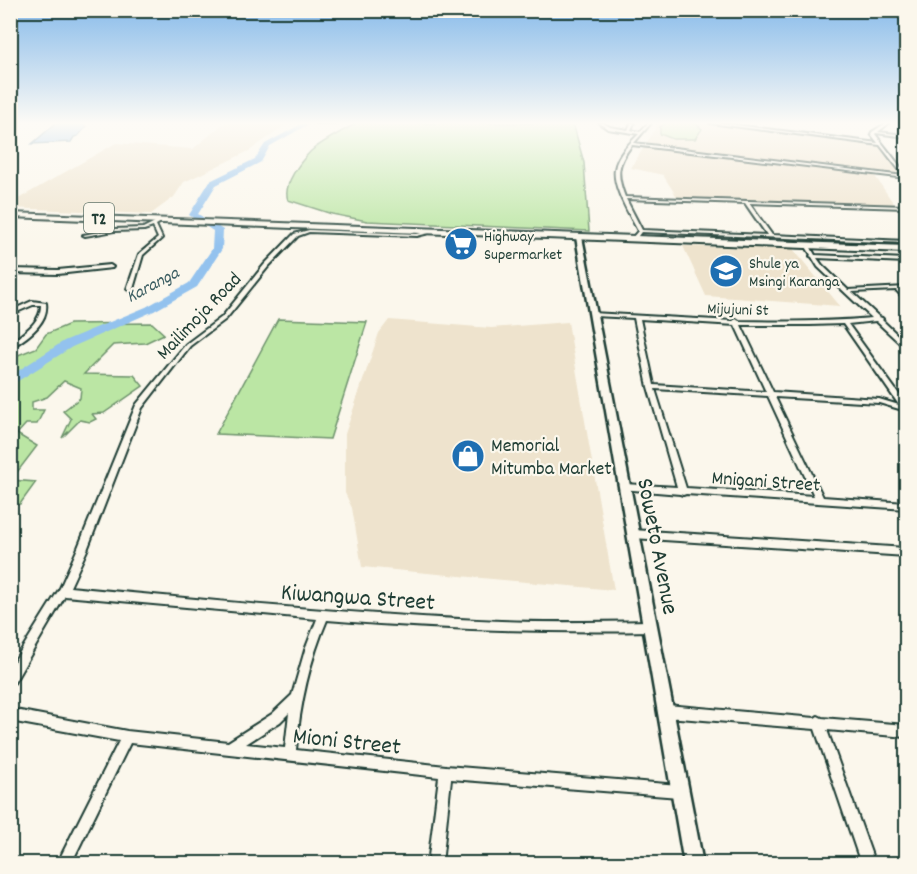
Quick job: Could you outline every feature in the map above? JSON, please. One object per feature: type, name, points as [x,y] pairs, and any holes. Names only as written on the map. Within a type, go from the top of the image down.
[{"type":"highway","name":"T2","points":[[10,215],[157,223],[222,222],[579,237],[637,235],[906,249]]},
{"type":"street","points":[[620,164],[617,169],[637,235],[906,242]]},
{"type":"street","points":[[801,164],[906,176]]},
{"type":"street","points":[[896,164],[906,176]]},
{"type":"street","points":[[625,198],[906,207]]},
{"type":"street","points":[[746,202],[771,237]]},
{"type":"street","points":[[85,235],[114,230],[144,229],[157,223],[160,238],[141,254],[130,289]]},
{"type":"street","name":"Mailimoja Road","points":[[10,680],[63,591],[82,550],[139,407],[188,345],[224,318],[266,266],[296,235],[309,231],[417,235],[435,231]]},
{"type":"street","name":"Soweto Avenue","points":[[579,237],[694,864]]},
{"type":"street","points":[[807,245],[813,256],[906,346]]},
{"type":"street","points":[[813,256],[906,260]]},
{"type":"street","points":[[10,271],[58,272],[110,267]]},
{"type":"street","points":[[897,288],[906,298]]},
{"type":"street","points":[[849,291],[906,288]]},
{"type":"street","points":[[10,313],[32,303],[44,304],[43,316],[34,327],[10,346]]},
{"type":"street","name":"Mijujuni St","points":[[594,315],[845,323],[880,319]]},
{"type":"street","points":[[637,317],[651,387],[683,492]]},
{"type":"street","points":[[736,321],[820,500]]},
{"type":"street","points":[[845,323],[906,409]]},
{"type":"street","points":[[651,387],[879,401],[906,409]]},
{"type":"street","points":[[879,401],[888,396],[892,389]]},
{"type":"street","name":"Mnigani Street","points":[[624,487],[906,506]]},
{"type":"street","points":[[633,534],[906,552]]},
{"type":"street","name":"Kiwangwa Street","points":[[63,591],[324,616],[523,628],[651,626]]},
{"type":"street","points":[[290,755],[296,698],[314,636],[324,616]]},
{"type":"street","points":[[230,748],[276,718],[296,698]]},
{"type":"street","points":[[667,711],[906,731]]},
{"type":"street","name":"Mioni Street","points":[[10,715],[127,737],[446,772],[681,791]]},
{"type":"street","points":[[818,722],[868,864]]},
{"type":"street","points":[[64,864],[127,737]]},
{"type":"street","points":[[435,864],[446,772]]},
{"type":"shaded area","points":[[80,164],[222,164],[184,182],[174,197],[151,214],[11,208],[11,203]]},
{"type":"shaded area","points":[[634,164],[895,164],[905,175],[872,172],[894,204],[677,197],[663,175],[631,168]]},
{"type":"shaded area","points":[[683,246],[793,249],[840,306],[706,296]]},
{"type":"shaded area","name":"Memorial Mitumba Market","points":[[389,320],[491,328],[568,322],[614,590],[362,567],[352,508],[345,493],[345,434],[379,333]]},
{"type":"green space","points":[[300,164],[584,164],[589,231],[367,221],[332,214],[288,200],[288,187]]},
{"type":"green space","points":[[278,319],[367,322],[330,439],[216,434]]},
{"type":"green space","points":[[152,323],[164,334],[145,343],[113,345],[84,374],[134,375],[143,386],[104,413],[92,414],[96,419],[90,422],[80,420],[62,438],[71,419],[63,411],[80,398],[81,388],[64,381],[47,397],[32,402],[32,410],[44,410],[37,424],[26,424],[17,434],[37,446],[11,480],[36,482],[20,504],[11,504],[10,369],[15,365],[13,357],[36,348],[46,334],[70,324]]},
{"type":"waterway","name":"Karanga","points":[[10,382],[68,344],[150,309],[193,285],[217,249],[218,230],[193,215],[213,183],[251,164]]},
{"type":"place","name":"Highway Supermarket","points":[[461,244]]},
{"type":"place","name":"Shule ya Msingi Karanga","points":[[726,271]]},
{"type":"place","name":"Memorial Mitumba Market","points":[[468,456]]}]
